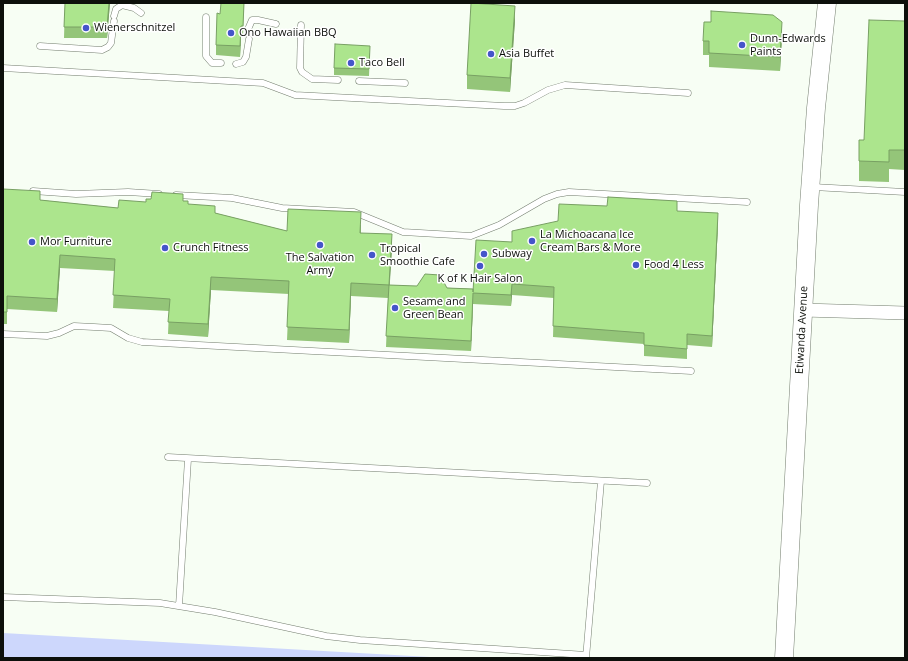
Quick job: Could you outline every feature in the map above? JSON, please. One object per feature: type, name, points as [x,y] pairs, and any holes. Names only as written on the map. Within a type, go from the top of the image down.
[{"type":"main road","name":"Etiwanda Avenue","points":[[784,658],[810,187],[827,3]]},
{"type":"street","points":[[803,310],[905,313]]},
{"type":"lane","points":[[40,46],[102,50],[112,43],[116,9],[122,5],[134,8],[141,13]]},
{"type":"lane","points":[[206,17],[206,56],[212,63],[222,63]]},
{"type":"lane","points":[[249,27],[252,20],[276,24]]},
{"type":"lane","points":[[301,25],[300,68],[302,72],[312,79],[338,80]]},
{"type":"lane","points":[[236,64],[243,62],[246,57],[249,39]]},
{"type":"lane","points":[[3,68],[263,83],[295,95],[504,106],[515,106],[524,103],[548,90],[565,85],[688,92]]},
{"type":"lane","points":[[359,81],[404,83]]},
{"type":"lane","points":[[810,187],[905,192]]},
{"type":"lane","points":[[24,191],[76,194],[128,192],[232,198],[282,208],[354,212],[403,232],[471,236],[499,225],[544,199],[557,194],[569,192],[747,202]]},
{"type":"lane","points":[[3,334],[47,336],[59,333],[74,326],[94,327],[111,328],[128,338],[142,342],[691,371]]},
{"type":"lane","points":[[168,458],[647,483]]},
{"type":"lane","points":[[179,606],[188,459]]},
{"type":"lane","points":[[3,597],[132,602],[179,606],[271,626],[360,640],[586,657],[601,481]]},
{"type":"water","points":[[3,633],[448,658],[3,658]]},
{"type":"building","name":"Wienerschnitzel","points":[[65,3],[109,3],[107,27],[64,27]]},
{"type":"building","name":"Ono Hawaiian BBQ","points":[[221,3],[244,3],[240,46],[216,45],[217,13],[220,14]]},
{"type":"building","name":"Asia Buffet","points":[[471,3],[515,6],[510,78],[467,75]]},
{"type":"building","name":"Dunn-Edwards Paints","points":[[711,11],[773,15],[782,22],[780,57],[709,53],[709,41],[703,41],[704,22],[711,22]]},
{"type":"building","points":[[869,20],[905,21],[905,150],[889,150],[889,162],[859,161],[859,140],[864,140]]},
{"type":"building","name":"Taco Bell","points":[[335,44],[370,46],[369,69],[334,68]]},
{"type":"building","points":[[3,189],[40,191],[40,200],[118,208],[119,200],[146,202],[146,199],[151,199],[152,192],[183,194],[183,201],[188,201],[188,204],[215,206],[215,213],[287,231],[288,209],[361,212],[360,233],[392,234],[389,285],[351,283],[349,330],[287,327],[289,281],[211,277],[208,324],[168,322],[170,299],[113,295],[115,259],[60,255],[57,299],[7,296],[7,312],[3,312]]},
{"type":"building","name":"Food 4 Less","points":[[608,197],[677,201],[677,211],[718,213],[712,336],[687,334],[687,349],[644,345],[644,333],[553,326],[554,287],[512,284],[511,295],[473,293],[471,341],[386,336],[389,285],[417,286],[425,274],[440,275],[447,288],[473,289],[473,292],[476,240],[512,242],[512,231],[558,221],[559,204],[607,206]]},
{"type":"place","name":"Wienerschnitzel","points":[[86,28]]},
{"type":"place","name":"Ono Hawaiian BBQ","points":[[231,33]]},
{"type":"place","name":"Dunn-Edwards Paints","points":[[742,45]]},
{"type":"place","name":"Asia Buffet","points":[[491,54]]},
{"type":"place","name":"Taco Bell","points":[[351,63]]},
{"type":"place","name":"La Michoacana Ice Cream Bars & More","points":[[532,241]]},
{"type":"place","name":"Mor Furniture","points":[[32,242]]},
{"type":"place","name":"The Salvation Army","points":[[320,245]]},
{"type":"place","name":"Crunch Fitness","points":[[165,248]]},
{"type":"place","name":"Subway","points":[[484,254]]},
{"type":"place","name":"Tropical Smoothie Cafe","points":[[372,255]]},
{"type":"place","name":"Food 4 Less","points":[[636,265]]},
{"type":"place","name":"K of K Hair Salon","points":[[480,266]]},
{"type":"place","name":"Sesame and Green Bean","points":[[395,308]]}]
